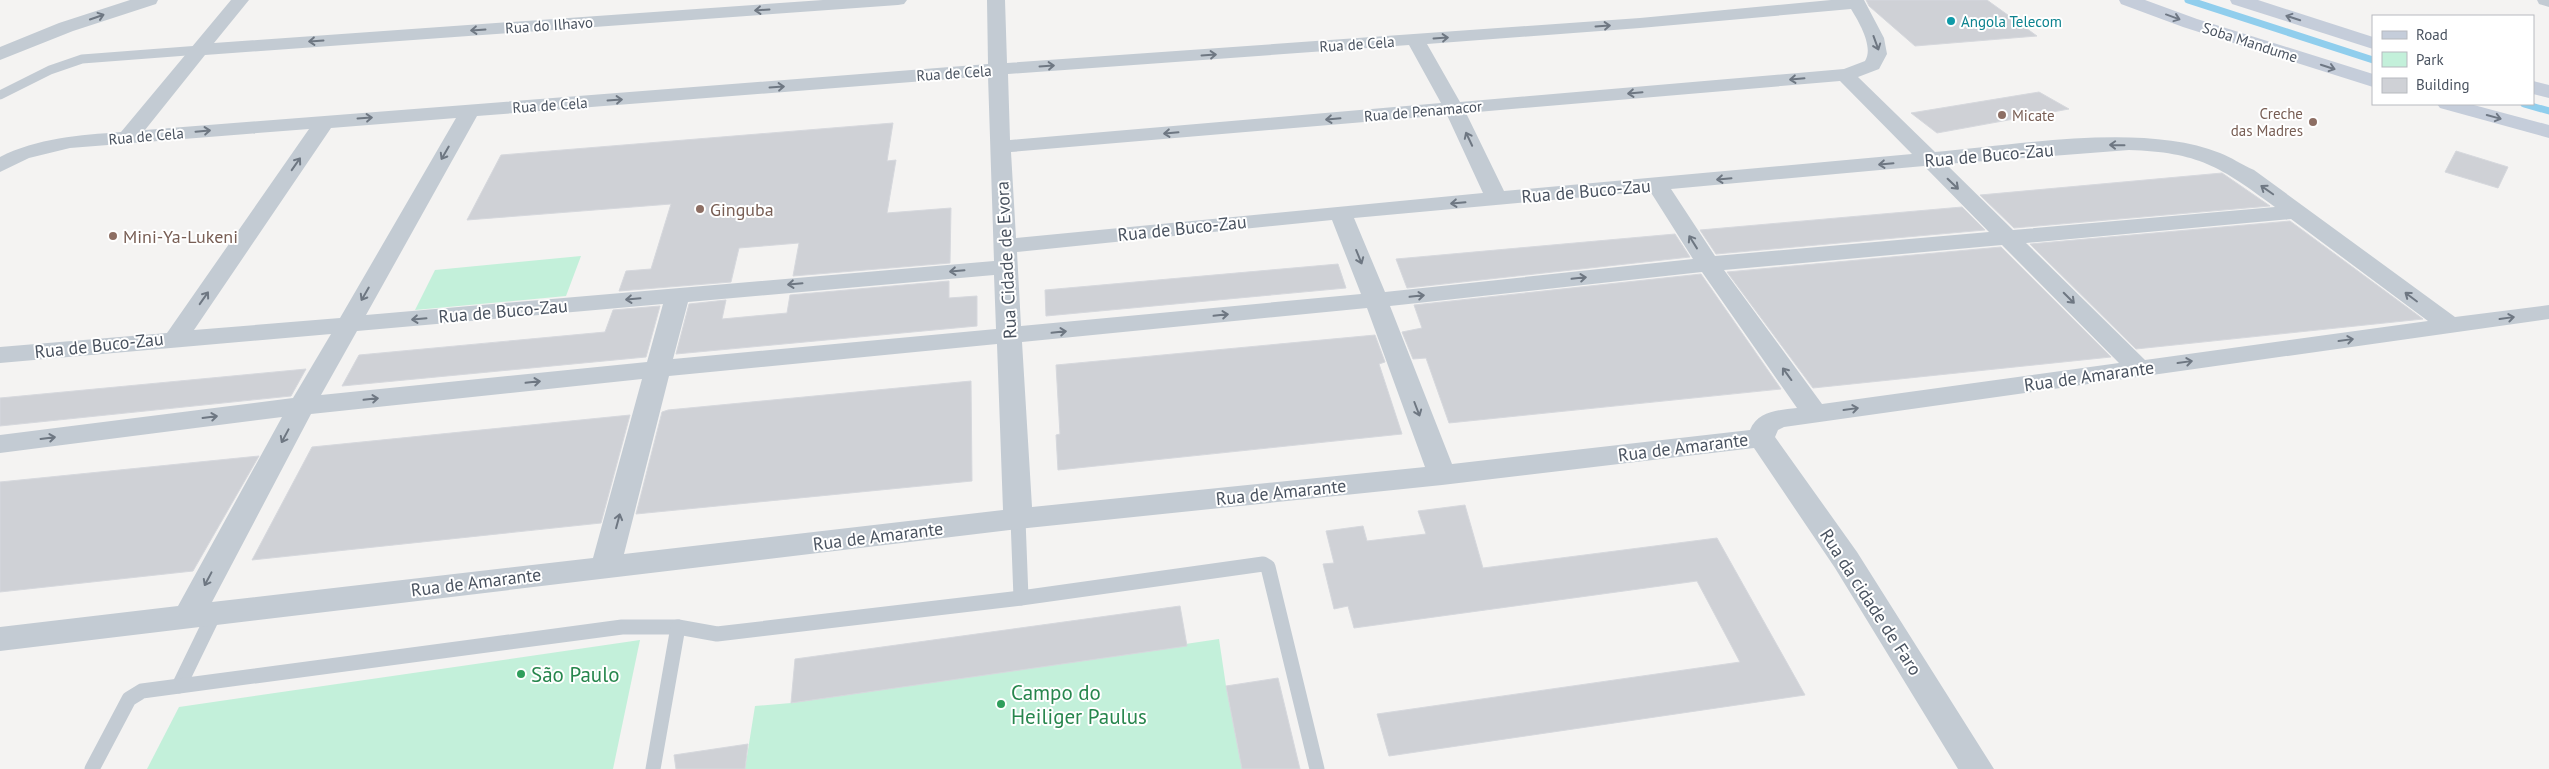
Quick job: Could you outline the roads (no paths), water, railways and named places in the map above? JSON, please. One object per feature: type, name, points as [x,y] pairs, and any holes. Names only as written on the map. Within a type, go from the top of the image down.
[{"type":"main road","name":"Soba Mandume","points":[[2128,0],[2190,23],[2372,81]]},
{"type":"main road","points":[[2239,0],[2372,43]]},
{"type":"main road","points":[[2534,88],[2549,92]]},
{"type":"main road","points":[[2451,105],[2549,132]]},
{"type":"street","points":[[1,54],[93,0]]},
{"type":"street","points":[[1,54],[66,27],[149,0]]},
{"type":"street","points":[[128,137],[240,0]]},
{"type":"street","name":"Rua do Ilhavo","points":[[200,50],[898,0]]},
{"type":"street","name":"Rua Cidade de Evora","points":[[996,0],[1000,147],[1018,519]]},
{"type":"street","name":"Rua de Cela","points":[[22,154],[50,145],[128,137],[998,70],[1640,24],[1855,2]]},
{"type":"street","name":"Rua de Penamacor","points":[[1000,147],[1845,75],[1866,70],[1878,56],[1879,46],[1855,2]]},
{"type":"street","points":[[1416,40],[1454,108],[1497,199]]},
{"type":"street","points":[[1845,75],[2140,369]]},
{"type":"street","points":[[202,614],[302,406],[470,111]]},
{"type":"street","points":[[176,338],[325,121]]},
{"type":"street","name":"Rua de Buco-Zau","points":[[0,355],[176,338],[347,326],[678,294],[1006,256],[1340,212],[2104,144],[2166,146],[2212,158],[2246,175],[2450,326]]},
{"type":"street","points":[[0,156],[22,154]]},
{"type":"street","points":[[0,166],[22,154]]},
{"type":"street","points":[[1657,184],[1708,264],[1815,414]]},
{"type":"street","points":[[1340,212],[1376,300],[1442,475]]},
{"type":"street","points":[[0,444],[302,406],[659,369],[1376,300],[1708,264],[2297,212]]},
{"type":"street","points":[[605,568],[678,294]]},
{"type":"street","name":"Rua de Amarante","points":[[0,639],[1018,519],[1442,475],[1761,438],[1766,424],[1778,419],[2549,312]]},
{"type":"street","name":"Rua da cidade de Faro","points":[[1761,438],[1846,560],[1977,769]]},
{"type":"lane","points":[[0,95],[40,72],[63,64],[82,60],[200,50]]},
{"type":"lane","points":[[1018,519],[1022,598]]},
{"type":"lane","points":[[92,769],[129,699],[142,691],[622,627],[678,628],[718,634],[1022,598],[1266,566],[1317,769]]},
{"type":"lane","points":[[179,686],[202,614]]},
{"type":"lane","points":[[653,769],[678,628]]},
{"type":"waterway","points":[[2188,0],[2372,60]]},
{"type":"waterway","points":[[2528,105],[2549,111]]},
{"type":"place","name":"Angola Telecom","points":[[1951,21]]},
{"type":"place","name":"Micate","points":[[2002,115]]},
{"type":"place","name":"Creche das Madres","points":[[2313,122]]},
{"type":"place","name":"Ginguba","points":[[700,209]]},
{"type":"place","name":"Mini-Ya-Lukeni","points":[[113,236]]},
{"type":"place","name":"São Paulo","points":[[521,674]]},
{"type":"place","name":"Campo do Heiliger Paulus","points":[[1001,704]]}]
